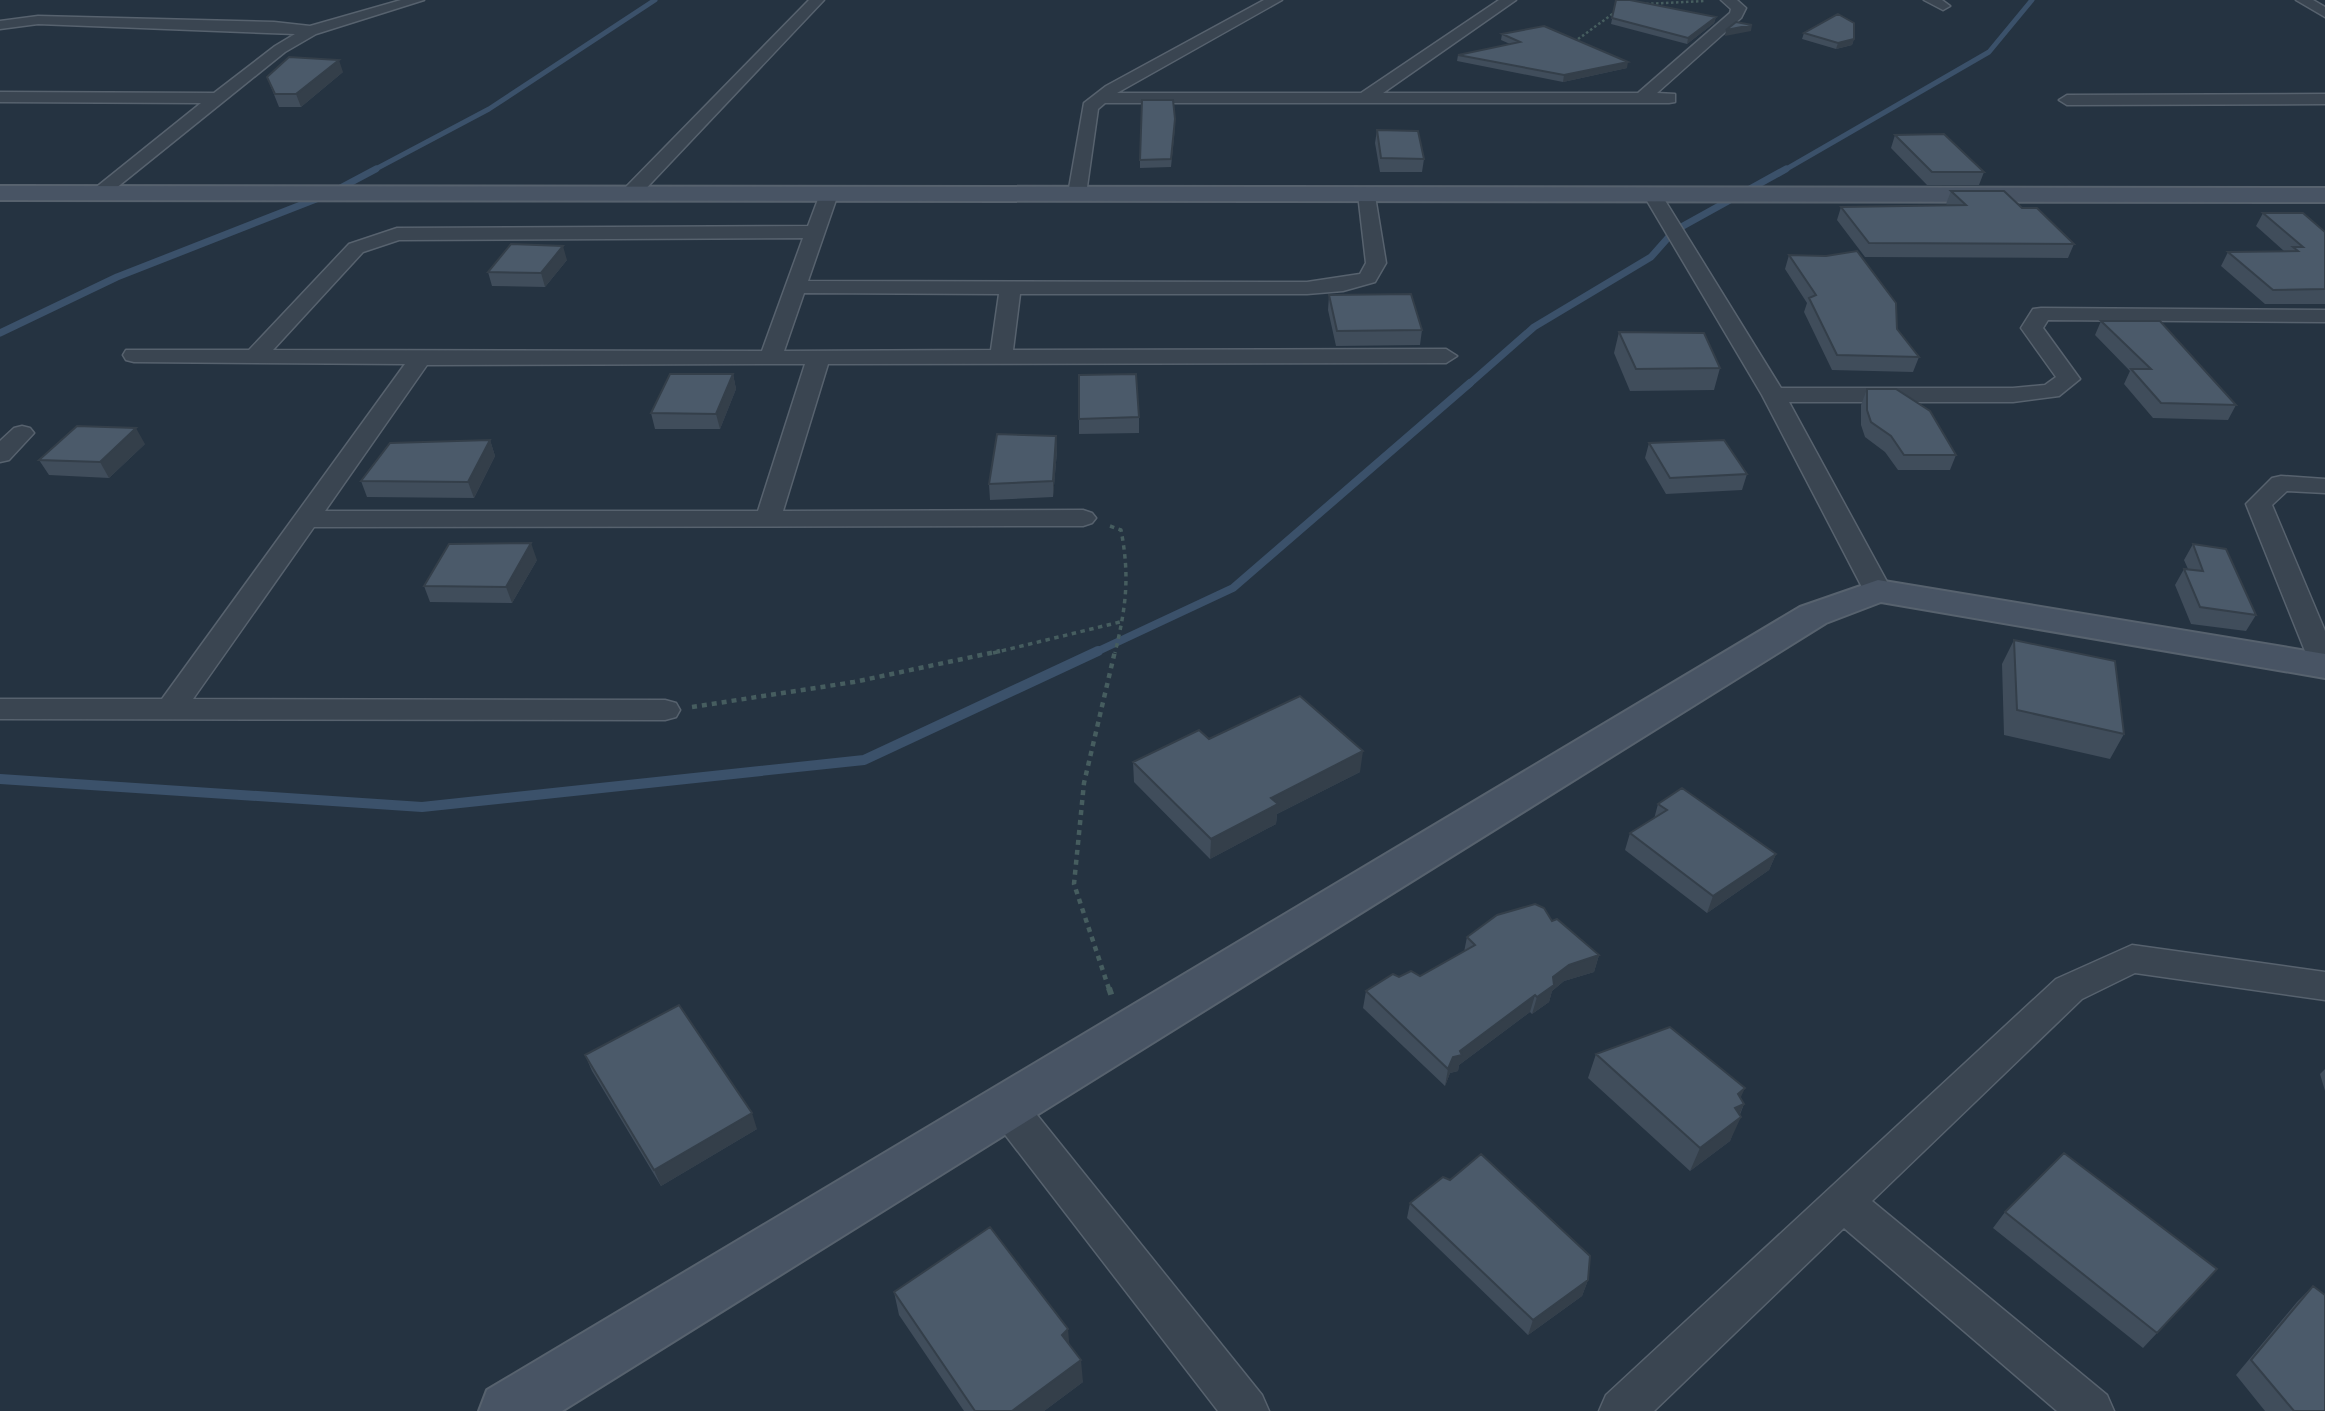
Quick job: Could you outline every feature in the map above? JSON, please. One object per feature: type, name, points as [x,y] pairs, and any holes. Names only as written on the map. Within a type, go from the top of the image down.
[{"type":"street","points":[[98,193],[280,49],[311,31],[417,0]]},
{"type":"street","points":[[630,194],[817,0]]},
{"type":"street","points":[[1077,194],[1090,107],[1099,98],[1275,0]]},
{"type":"street","points":[[1365,98],[1509,0]]},
{"type":"street","points":[[1642,98],[1736,15],[1739,8],[1728,0]]},
{"type":"street","points":[[2303,0],[2325,13]]},
{"type":"street","points":[[0,25],[38,20],[274,27],[311,31]]},
{"type":"street","points":[[0,97],[218,98]]},
{"type":"street","points":[[1099,98],[1669,98]]},
{"type":"street","points":[[2067,100],[2325,99]]},
{"type":"street","points":[[0,193],[2325,195]]},
{"type":"street","points":[[771,356],[829,194]]},
{"type":"street","points":[[795,288],[1307,288],[1343,285],[1368,278],[1376,263],[1367,194]]},
{"type":"street","points":[[1652,194],[1774,396],[1878,591]]},
{"type":"street","points":[[256,356],[356,248],[397,234],[815,232]]},
{"type":"street","points":[[1001,356],[1010,288]]},
{"type":"street","points":[[1774,396],[2013,396],[2051,391],[2069,379],[2032,328],[2041,314],[2325,316]]},
{"type":"street","points":[[134,355],[421,358],[1446,356]]},
{"type":"street","points":[[768,518],[819,356]]},
{"type":"street","points":[[170,710],[421,358]]},
{"type":"street","points":[[0,455],[22,433]]},
{"type":"street","points":[[2325,486],[2281,483],[2259,504],[2325,666]]},
{"type":"street","points":[[307,519],[1083,518]]},
{"type":"street","points":[[508,1411],[1813,615],[1878,591],[2325,666]]},
{"type":"street","points":[[0,709],[665,710]]},
{"type":"street","points":[[1622,1411],[2068,989],[2132,958],[2325,986]]},
{"type":"street","points":[[1007,1107],[1246,1411]]},
{"type":"street","points":[[1843,1202],[2091,1411]]},
{"type":"path","points":[[1636,5],[1712,0]]},
{"type":"path","points":[[1564,50],[1624,6]]},
{"type":"path","points":[[1083,518],[1121,530],[1127,561],[1127,601],[1084,783],[1074,884],[1124,1035]]},
{"type":"path","points":[[665,710],[783,696],[957,662],[1120,622]]},
{"type":"building","points":[[1616,0],[1630,0],[1716,17],[1688,38],[1612,18]]},
{"type":"building","points":[[1838,14],[1854,23],[1854,39],[1838,43],[1804,33]]},
{"type":"building","points":[[1736,22],[1752,25],[1726,30]]},
{"type":"building","points":[[1544,26],[1628,62],[1564,75],[1458,55],[1520,42],[1502,34]]},
{"type":"building","points":[[289,57],[339,60],[296,94],[275,94],[267,77]]},
{"type":"building","points":[[1142,100],[1173,100],[1175,119],[1171,159],[1140,160]]},
{"type":"building","points":[[1377,130],[1418,131],[1424,159],[1381,158]]},
{"type":"building","points":[[1944,134],[1984,172],[1932,172],[1895,135]]},
{"type":"building","points":[[1951,191],[2004,191],[2022,208],[2037,208],[2074,244],[1869,243],[1841,207],[1966,205]]},
{"type":"building","points":[[2263,213],[2303,213],[2325,232],[2325,289],[2273,290],[2228,252],[2298,251],[2293,247],[2303,247]]},
{"type":"building","points":[[511,244],[563,246],[541,273],[488,272]]},
{"type":"building","points":[[1857,251],[1896,303],[1897,329],[1919,357],[1837,355],[1809,298],[1816,295],[1789,255],[1826,256]]},
{"type":"building","points":[[1411,294],[1422,330],[1337,331],[1329,295]]},
{"type":"building","points":[[2101,321],[2160,321],[2236,405],[2161,403],[2131,369],[2151,369]]},
{"type":"building","points":[[1619,332],[1704,333],[1720,368],[1636,369]]},
{"type":"building","points":[[670,374],[733,374],[716,414],[651,413]]},
{"type":"building","points":[[1136,374],[1139,417],[1079,419],[1079,375]]},
{"type":"building","points":[[1867,389],[1896,389],[1930,411],[1956,455],[1904,455],[1891,436],[1871,422],[1867,410]]},
{"type":"building","points":[[77,426],[136,428],[100,462],[39,460]]},
{"type":"building","points":[[997,434],[1056,436],[1053,481],[989,484]]},
{"type":"building","points":[[490,440],[468,482],[361,481],[390,443]]},
{"type":"building","points":[[1724,440],[1747,474],[1670,478],[1649,443]]},
{"type":"building","points":[[531,543],[506,587],[424,586],[449,544]]},
{"type":"building","points":[[2193,544],[2226,549],[2256,615],[2200,607],[2184,569],[2203,571]]},
{"type":"building","points":[[2014,640],[2115,661],[2124,734],[2017,710]]},
{"type":"building","points":[[1300,696],[1363,751],[1271,798],[1278,804],[1211,839],[1133,762],[1199,730],[1209,739]]},
{"type":"building","points":[[1682,788],[1776,854],[1713,896],[1630,833],[1667,810],[1658,804]]},
{"type":"building","points":[[1535,904],[1544,908],[1552,921],[1557,919],[1599,955],[1569,965],[1553,977],[1554,985],[1537,997],[1535,995],[1460,1051],[1462,1055],[1453,1057],[1448,1069],[1366,991],[1393,974],[1399,977],[1411,971],[1420,976],[1475,945],[1467,937],[1497,915]]},
{"type":"building","points":[[679,1005],[752,1113],[654,1170],[585,1055]]},
{"type":"building","points":[[1670,1027],[1745,1088],[1738,1094],[1744,1104],[1735,1108],[1741,1117],[1700,1148],[1596,1054]]},
{"type":"building","points":[[2064,1153],[2217,1269],[2157,1333],[2005,1212]]},
{"type":"building","points":[[1481,1154],[1590,1256],[1588,1280],[1533,1320],[1410,1203],[1443,1177],[1450,1180]]},
{"type":"building","points":[[990,1227],[1068,1329],[1062,1335],[1081,1360],[1012,1411],[975,1411],[894,1292]]},
{"type":"building","points":[[2313,1286],[2325,1295],[2325,1411],[2294,1411],[2251,1360]]},
{"type":"waterway","points":[[372,171],[489,109],[655,0]]},
{"type":"waterway","points":[[1783,171],[1989,52],[2032,0]]},
{"type":"waterway","points":[[0,333],[117,277],[329,194],[376,169]]},
{"type":"waterway","points":[[1468,385],[1534,327],[1651,257],[1674,231],[1786,169]]},
{"type":"waterway","points":[[1094,653],[1233,588],[1470,383]]},
{"type":"waterway","points":[[0,779],[422,807],[864,760],[1098,651]]}]
